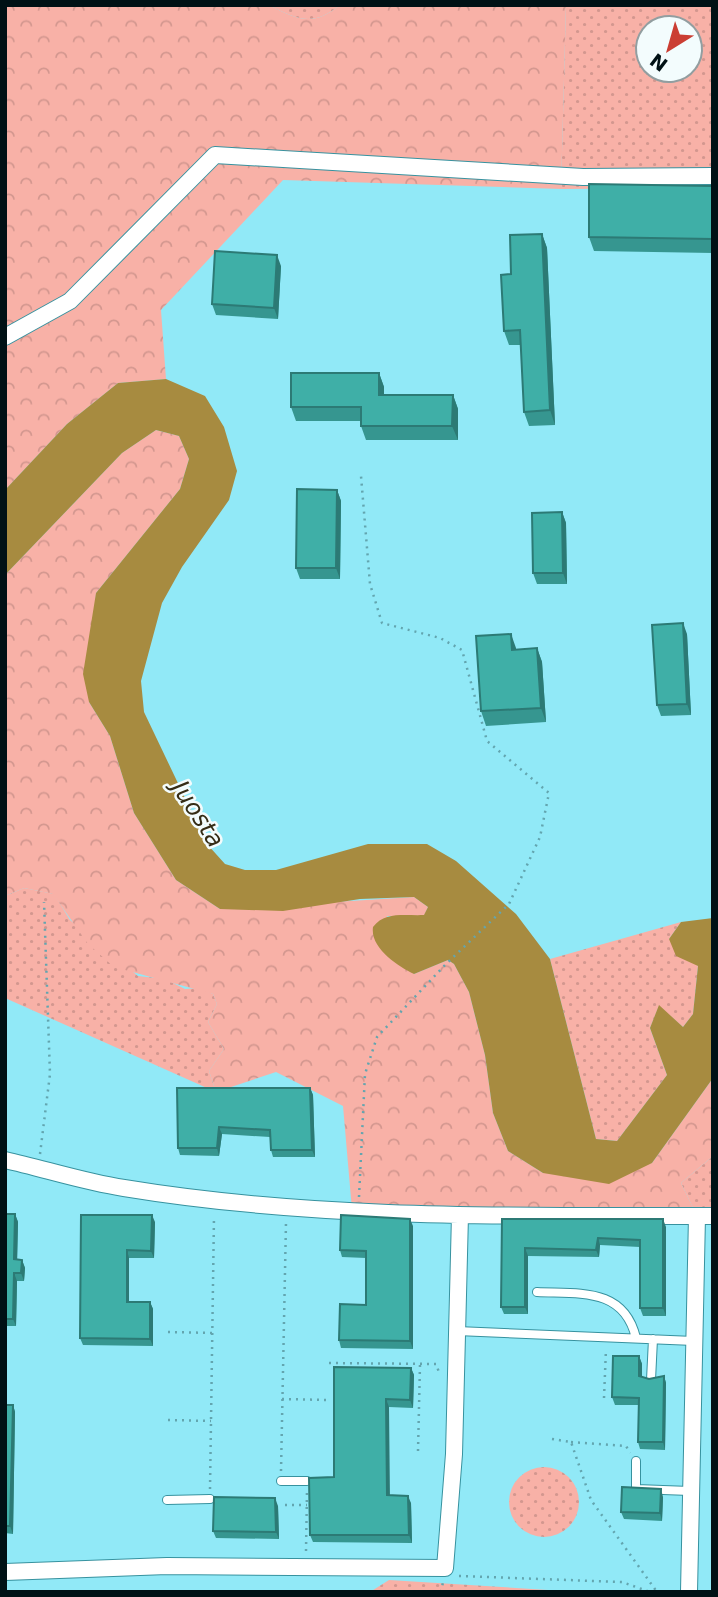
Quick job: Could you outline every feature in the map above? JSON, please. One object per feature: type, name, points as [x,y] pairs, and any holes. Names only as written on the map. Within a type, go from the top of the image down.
[{"type":"street","points":[[5,337],[70,301],[215,155],[583,177],[713,176]]},
{"type":"street","points":[[5,1160],[122,1188],[286,1208],[460,1215],[705,1216],[694,1341],[689,1592]]},
{"type":"street","points":[[5,1572],[167,1566],[445,1568],[454,1454],[460,1215]]},
{"type":"lane","points":[[537,1292],[601,1295],[622,1308],[633,1322],[636,1338]]},
{"type":"lane","points":[[457,1331],[694,1341]]},
{"type":"lane","points":[[651,1380],[653,1339]]},
{"type":"lane","points":[[636,1461],[636,1489],[690,1491]]},
{"type":"lane","points":[[281,1481],[307,1481]]},
{"type":"lane","points":[[167,1500],[210,1499]]},
{"type":"path","points":[[359,1210],[365,1074],[377,1037],[445,965],[509,904],[540,837],[550,793],[487,741],[461,650],[440,638],[382,623],[370,584],[361,476]]},
{"type":"path","points":[[38,1168],[50,1074],[44,902]]},
{"type":"path","points":[[210,1499],[214,1199]]},
{"type":"path","points":[[281,1481],[286,1208]]},
{"type":"path","points":[[168,1332],[213,1333]]},
{"type":"path","points":[[604,1398],[606,1337]]},
{"type":"path","points":[[329,1363],[436,1364],[439,1374],[456,1377]]},
{"type":"path","points":[[418,1451],[420,1364]]},
{"type":"path","points":[[282,1399],[328,1400]]},
{"type":"path","points":[[168,1420],[211,1421]]},
{"type":"path","points":[[551,1439],[626,1446],[636,1461]]},
{"type":"path","points":[[571,1442],[591,1500],[657,1592]]},
{"type":"path","points":[[306,1568],[307,1481]]},
{"type":"path","points":[[285,1505],[307,1505]]},
{"type":"path","points":[[445,1568],[460,1577],[622,1582],[650,1592]]},
{"type":"green space","points":[[5,5],[269,5],[297,17],[313,19],[340,5],[566,5],[561,189],[283,180],[161,310],[166,379],[118,383],[67,424],[5,490]]},
{"type":"green space","points":[[269,5],[340,5],[322,16],[305,19]]},
{"type":"green space","points":[[566,5],[713,5],[713,188],[561,189]]},
{"type":"green space","points":[[156,430],[179,436],[189,459],[180,489],[96,593],[89,702],[110,736],[134,813],[176,880],[220,909],[414,897],[428,907],[424,916],[387,916],[414,974],[448,960],[454,964],[469,992],[485,1055],[493,1113],[508,1151],[543,1173],[652,1163],[713,1078],[713,1156],[681,1183],[697,1216],[352,1210],[343,1106],[276,1072],[216,1092],[209,1071],[224,1049],[208,1022],[217,1004],[213,994],[114,967],[88,944],[53,894],[24,888],[5,896],[5,575],[122,453]]},
{"type":"green space","points":[[24,888],[54,894],[70,920],[138,976],[165,979],[185,989],[199,988],[213,994],[217,1004],[208,1022],[224,1049],[209,1071],[216,1092],[5,998],[5,896]]},
{"type":"green space","points":[[681,922],[669,939],[698,966],[693,1014],[683,1027],[659,1006],[650,1028],[667,1075],[617,1141],[596,1139],[550,959]]},
{"type":"green space","points":[[713,1156],[713,1216],[697,1216],[681,1183]]},
{"type":"green space","points":[[551,1467],[564,1473],[573,1482],[577,1488],[577,1516],[569,1527],[558,1535],[537,1537],[519,1527],[511,1516],[509,1495],[519,1477],[530,1469]]},
{"type":"green space","points":[[389,1580],[580,1592],[370,1592]]},
{"type":"shaded area","points":[[166,379],[205,396],[224,427],[237,471],[229,500],[182,567],[162,603],[141,681],[144,712],[207,844],[225,864],[245,870],[276,870],[368,844],[427,844],[456,861],[516,914],[550,959],[596,1139],[617,1141],[667,1075],[650,1028],[659,1005],[683,1027],[693,1014],[698,966],[676,956],[669,939],[681,922],[713,918],[713,1078],[652,1163],[609,1184],[543,1173],[508,1151],[493,1113],[485,1055],[469,992],[454,964],[448,960],[414,974],[386,955],[373,935],[373,927],[389,916],[424,915],[428,907],[414,897],[360,899],[283,911],[220,909],[176,880],[134,813],[110,736],[89,702],[83,674],[96,593],[180,489],[189,459],[179,436],[156,430],[122,453],[5,575],[5,490],[67,424],[118,383]]},
{"type":"building","points":[[589,184],[713,186],[713,239],[589,237]]},
{"type":"building","points":[[542,234],[550,410],[524,412],[520,330],[504,331],[501,275],[511,274],[510,235]]},
{"type":"building","points":[[215,251],[277,255],[274,308],[212,304]]},
{"type":"building","points":[[291,373],[379,373],[379,395],[453,395],[452,426],[361,426],[361,407],[291,407]]},
{"type":"building","points":[[297,489],[337,490],[336,568],[296,568]]},
{"type":"building","points":[[562,512],[563,573],[533,573],[532,513]]},
{"type":"building","points":[[683,623],[687,704],[657,705],[652,625]]},
{"type":"building","points":[[511,634],[512,650],[537,648],[541,708],[481,711],[476,636]]},
{"type":"building","points":[[177,1088],[310,1088],[312,1150],[271,1150],[270,1130],[219,1127],[217,1148],[178,1148]]},
{"type":"building","points":[[5,1214],[15,1214],[14,1259],[22,1260],[21,1273],[14,1273],[13,1319],[5,1319]]},
{"type":"building","points":[[81,1215],[152,1215],[151,1251],[127,1250],[127,1302],[150,1302],[150,1339],[80,1338]]},
{"type":"building","points":[[341,1215],[410,1219],[410,1341],[339,1340],[340,1304],[366,1305],[366,1251],[340,1250]]},
{"type":"building","points":[[502,1219],[663,1219],[663,1308],[640,1308],[640,1240],[598,1238],[596,1250],[525,1248],[525,1307],[501,1307]]},
{"type":"building","points":[[613,1356],[639,1356],[639,1376],[649,1379],[664,1376],[663,1442],[638,1442],[639,1398],[612,1397]]},
{"type":"building","points":[[334,1367],[411,1368],[410,1400],[386,1399],[387,1495],[408,1496],[409,1535],[310,1535],[309,1478],[334,1477]]},
{"type":"building","points":[[5,1405],[13,1405],[10,1526],[5,1526]]},
{"type":"building","points":[[622,1487],[661,1489],[660,1513],[621,1512]]},
{"type":"building","points":[[214,1497],[275,1498],[276,1532],[213,1531]]},
{"type":"water label","name":"Juosta","points":[[198,814]]}]
